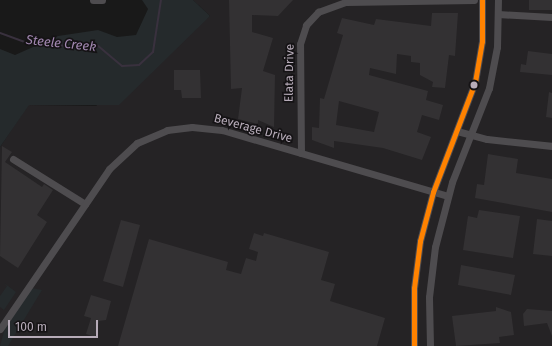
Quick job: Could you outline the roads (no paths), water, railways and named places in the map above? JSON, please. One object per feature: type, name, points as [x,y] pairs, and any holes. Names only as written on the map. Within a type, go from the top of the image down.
[{"type":"street","points":[[93,0],[102,0]]},
{"type":"street","name":"Elata Drive","points":[[301,153],[300,44],[304,31],[314,16],[340,3],[474,0]]},
{"type":"street","points":[[414,346],[418,256],[433,192],[457,131],[478,70],[482,0]]},
{"type":"street","points":[[430,346],[432,265],[448,196],[493,72],[498,0]]},
{"type":"street","points":[[498,14],[552,17]]},
{"type":"street","name":"Beverage Drive","points":[[0,329],[84,204],[117,159],[137,143],[167,130],[213,128],[448,196]]},
{"type":"street","points":[[457,131],[471,136],[552,146]]},
{"type":"street","points":[[13,159],[84,204]]},
{"type":"street","points":[[0,312],[7,317]]},
{"type":"waterway","name":"Steele Creek","points":[[0,33],[28,43],[53,43],[68,47],[97,45],[122,66],[139,65],[153,52],[161,0]]}]
